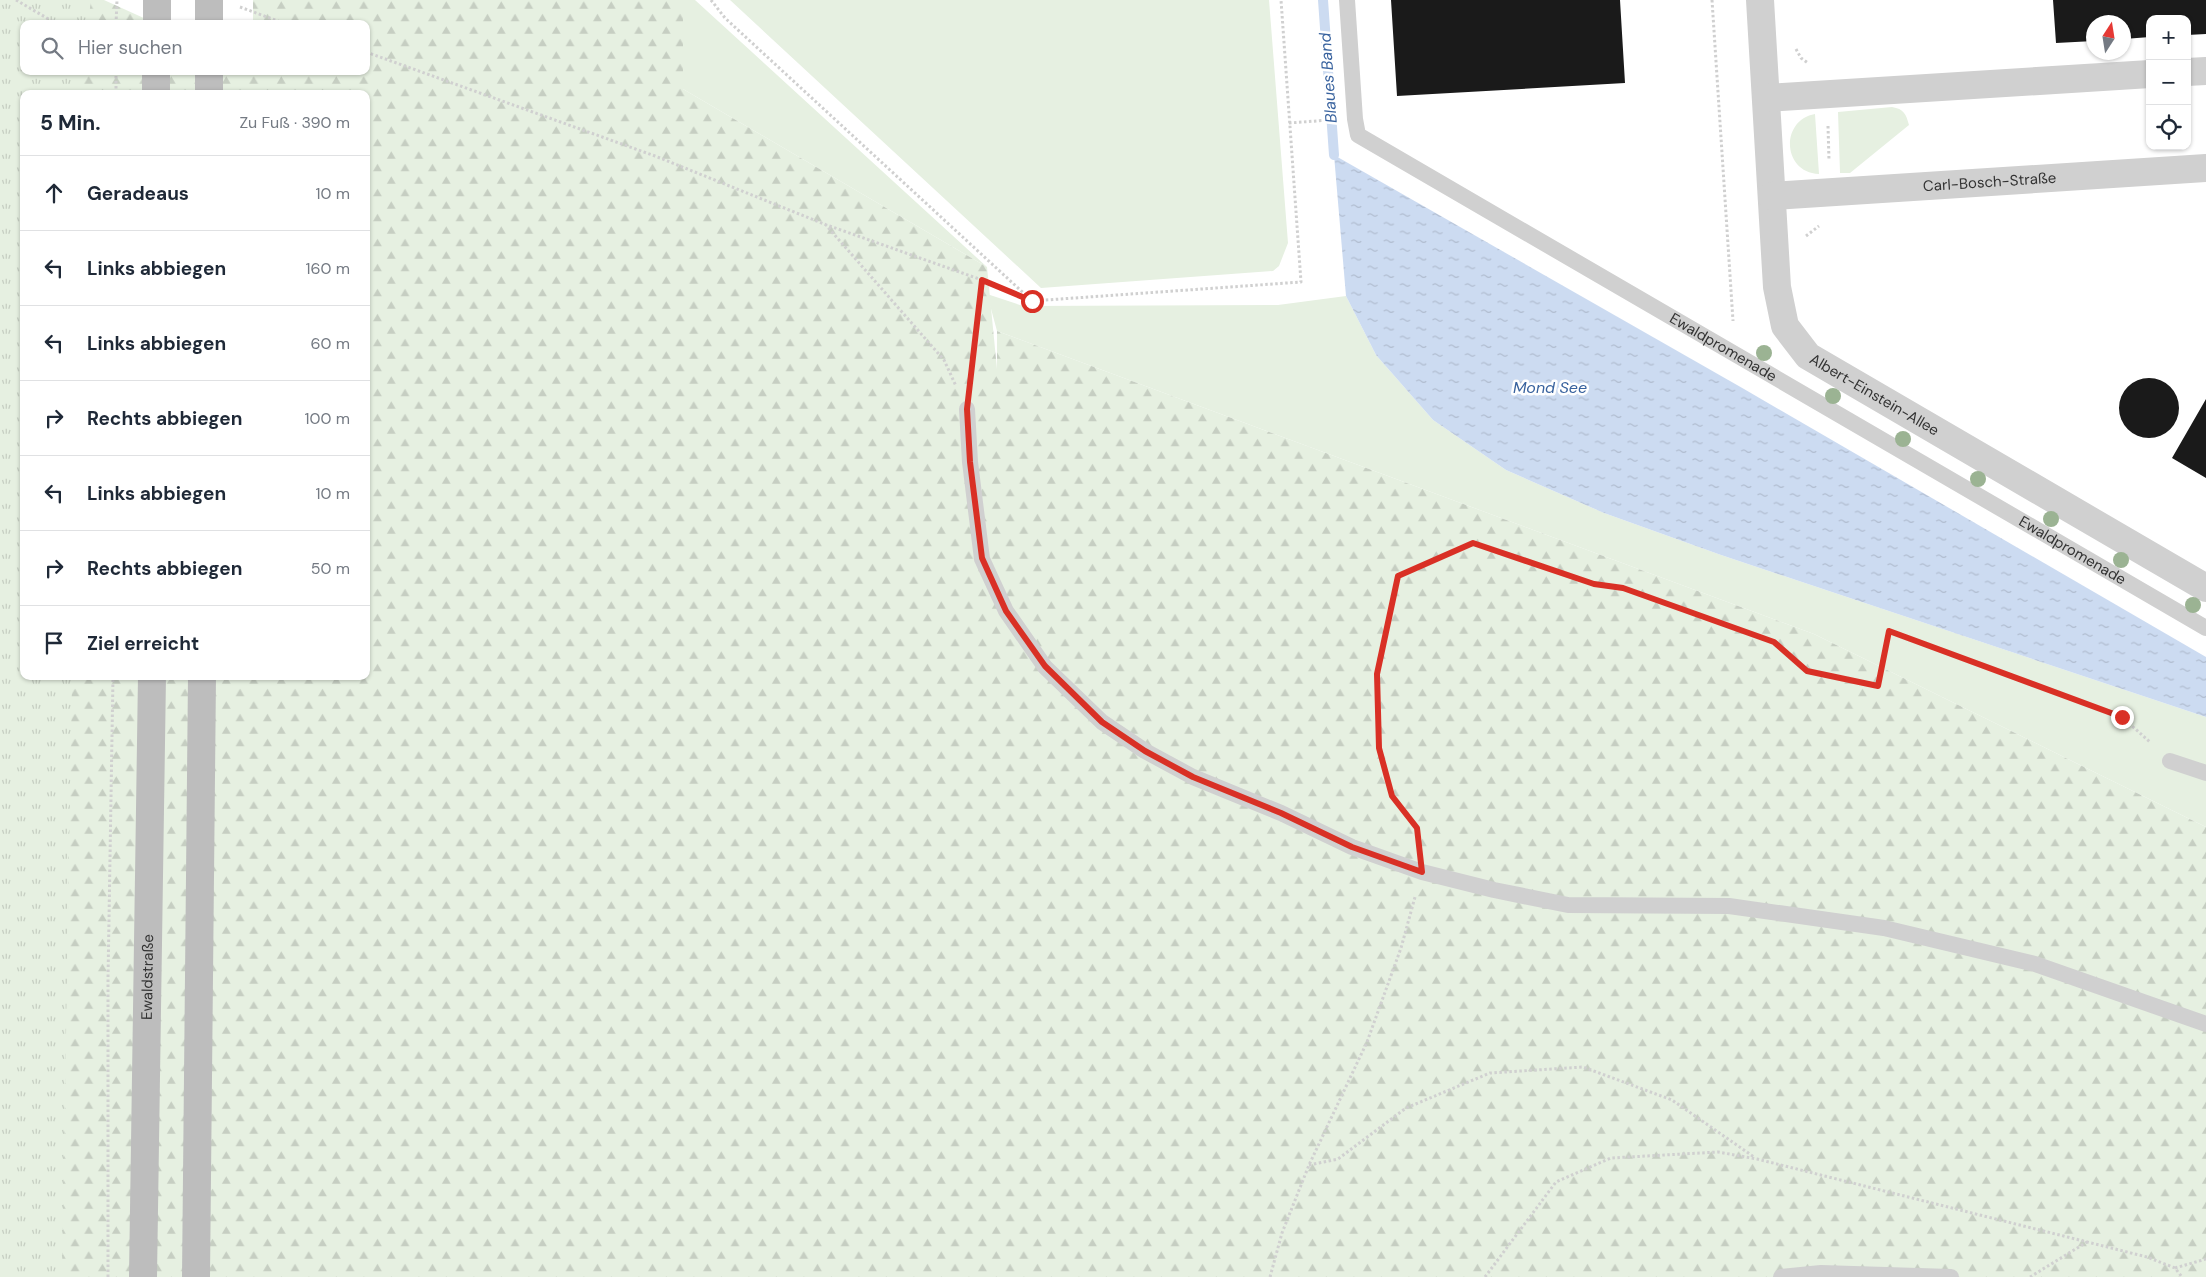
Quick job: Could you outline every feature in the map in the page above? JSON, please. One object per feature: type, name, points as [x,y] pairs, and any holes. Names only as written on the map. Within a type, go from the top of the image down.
[{"type":"main road","points":[[157,0],[157,20]]},
{"type":"main road","points":[[209,0],[209,20]]},
{"type":"main road","points":[[156,75],[156,90]]},
{"type":"main road","points":[[209,75],[209,90]]},
{"type":"main road","name":"Ewaldstraße","points":[[144,1277],[152,680]]},
{"type":"main road","points":[[196,1277],[202,680]]},
{"type":"street","name":"Albert-Einstein-Allee","points":[[1760,0],[1778,287],[1785,326],[1808,356],[2206,588]]},
{"type":"street","points":[[2191,72],[2206,71]]},
{"type":"street","points":[[1766,98],[2146,74]]},
{"type":"street","name":"Carl-Bosch-Straße","points":[[1772,196],[2206,168]]},
{"type":"lane","name":"Ewaldpromenade","points":[[1346,0],[1358,136],[2206,628]]},
{"type":"lane","points":[[967,409],[970,462],[982,558],[1006,611],[1045,666],[1102,722],[1145,751],[1193,777],[1281,813],[1352,847],[1422,872],[1494,890],[1568,905],[1729,906],[1884,928],[2035,964],[2206,1024]]},
{"type":"lane","points":[[2170,761],[2206,773]]},
{"type":"lane","points":[[1781,1277],[1821,1273],[1951,1277]]},
{"type":"path","points":[[16,0],[49,20]]},
{"type":"path","points":[[116,20],[117,0]]},
{"type":"path","points":[[711,0],[725,18],[1032,301]]},
{"type":"path","points":[[370,53],[655,156],[824,224],[982,280],[1032,301],[1301,282],[1281,0]]},
{"type":"path","points":[[1712,0],[1735,355]]},
{"type":"path","points":[[256,13],[275,20]]},
{"type":"path","points":[[116,75],[116,90]]},
{"type":"path","points":[[1826,94],[1830,193]]},
{"type":"path","points":[[1289,122],[1331,120]]},
{"type":"path","points":[[824,224],[944,360],[967,409]]},
{"type":"path","points":[[967,409],[982,280]]},
{"type":"path","points":[[1270,1277],[1282,1234],[1309,1165],[1368,1042],[1401,948],[1422,872],[1417,828],[1392,796],[1379,748],[1377,674],[1398,576],[1473,543],[1594,584],[1623,588],[1774,642],[1807,671],[1878,686],[1889,631],[2122,717],[2170,761]]},
{"type":"path","points":[[108,1277],[108,979],[113,680]]},
{"type":"path","points":[[1309,1165],[1338,1159],[1406,1108],[1490,1073],[1583,1067],[1672,1100],[1757,1159]]},
{"type":"path","points":[[1485,1277],[1556,1182],[1611,1158],[1718,1152],[1757,1159],[2147,1257],[2175,1268],[2182,1277]]},
{"type":"path","points":[[2030,1277],[2087,1242]]},
{"type":"path","points":[[2175,1268],[2206,1259]]},
{"type":"green space","points":[[0,0],[104,0],[148,20],[20,20],[20,75],[370,75],[370,20],[253,20],[253,0],[683,0],[683,89],[987,267],[997,369],[997,331],[1814,634],[2206,827],[2206,1277],[0,1277]]},
{"type":"green space","points":[[0,0],[91,0],[88,20],[20,20],[20,75],[83,75],[83,90],[20,90],[20,680],[72,680],[62,1277],[0,1277]]},
{"type":"green space","points":[[683,0],[695,0],[987,267],[683,89]]},
{"type":"green space","points":[[730,0],[1269,0],[1288,243],[1279,266],[1273,271],[1041,288]]},
{"type":"green space","points":[[1892,107],[1904,113],[1909,125],[1850,173],[1840,173],[1838,112]]},
{"type":"green space","points":[[1815,114],[1819,174],[1807,171],[1798,165],[1792,156],[1790,146],[1791,135],[1796,126],[1804,118]]},
{"type":"green space","points":[[987,294],[1023,306],[1278,305],[1346,296],[1376,355],[1433,420],[1506,470],[1604,513],[1721,555],[2206,717],[2206,827],[1814,634],[997,331]]},
{"type":"water","name":"Mond See","points":[[1334,155],[1744,389],[2206,657],[2206,717],[1721,555],[1604,513],[1506,470],[1433,420],[1376,355],[1346,296]]},
{"type":"building","points":[[1391,0],[1620,0],[1625,83],[1397,96]]},
{"type":"building","points":[[2053,0],[2206,0],[2206,34],[2191,35],[2191,15],[2146,15],[2146,37],[2131,38],[2131,15],[2086,15],[2086,41],[2056,43]]},
{"type":"building","points":[[2143,378],[2155,378],[2171,386],[2177,396],[2179,408],[2177,420],[2171,430],[2155,438],[2143,438],[2127,430],[2119,414],[2119,402],[2127,386]]},
{"type":"building","points":[[2206,399],[2206,478],[2172,458]]},
{"type":"waterway","name":"Blaues Band","points":[[1323,0],[1334,155]]},
{"type":"route","points":[[1032,301],[982,280],[967,409],[970,462],[982,558],[1006,611],[1045,666],[1102,722],[1145,751],[1193,777],[1281,813],[1352,847],[1422,872],[1417,828],[1392,796],[1379,748],[1377,674],[1398,576],[1473,543],[1594,584],[1623,588],[1774,642],[1807,671],[1878,686],[1889,631],[2122,717]]}]
